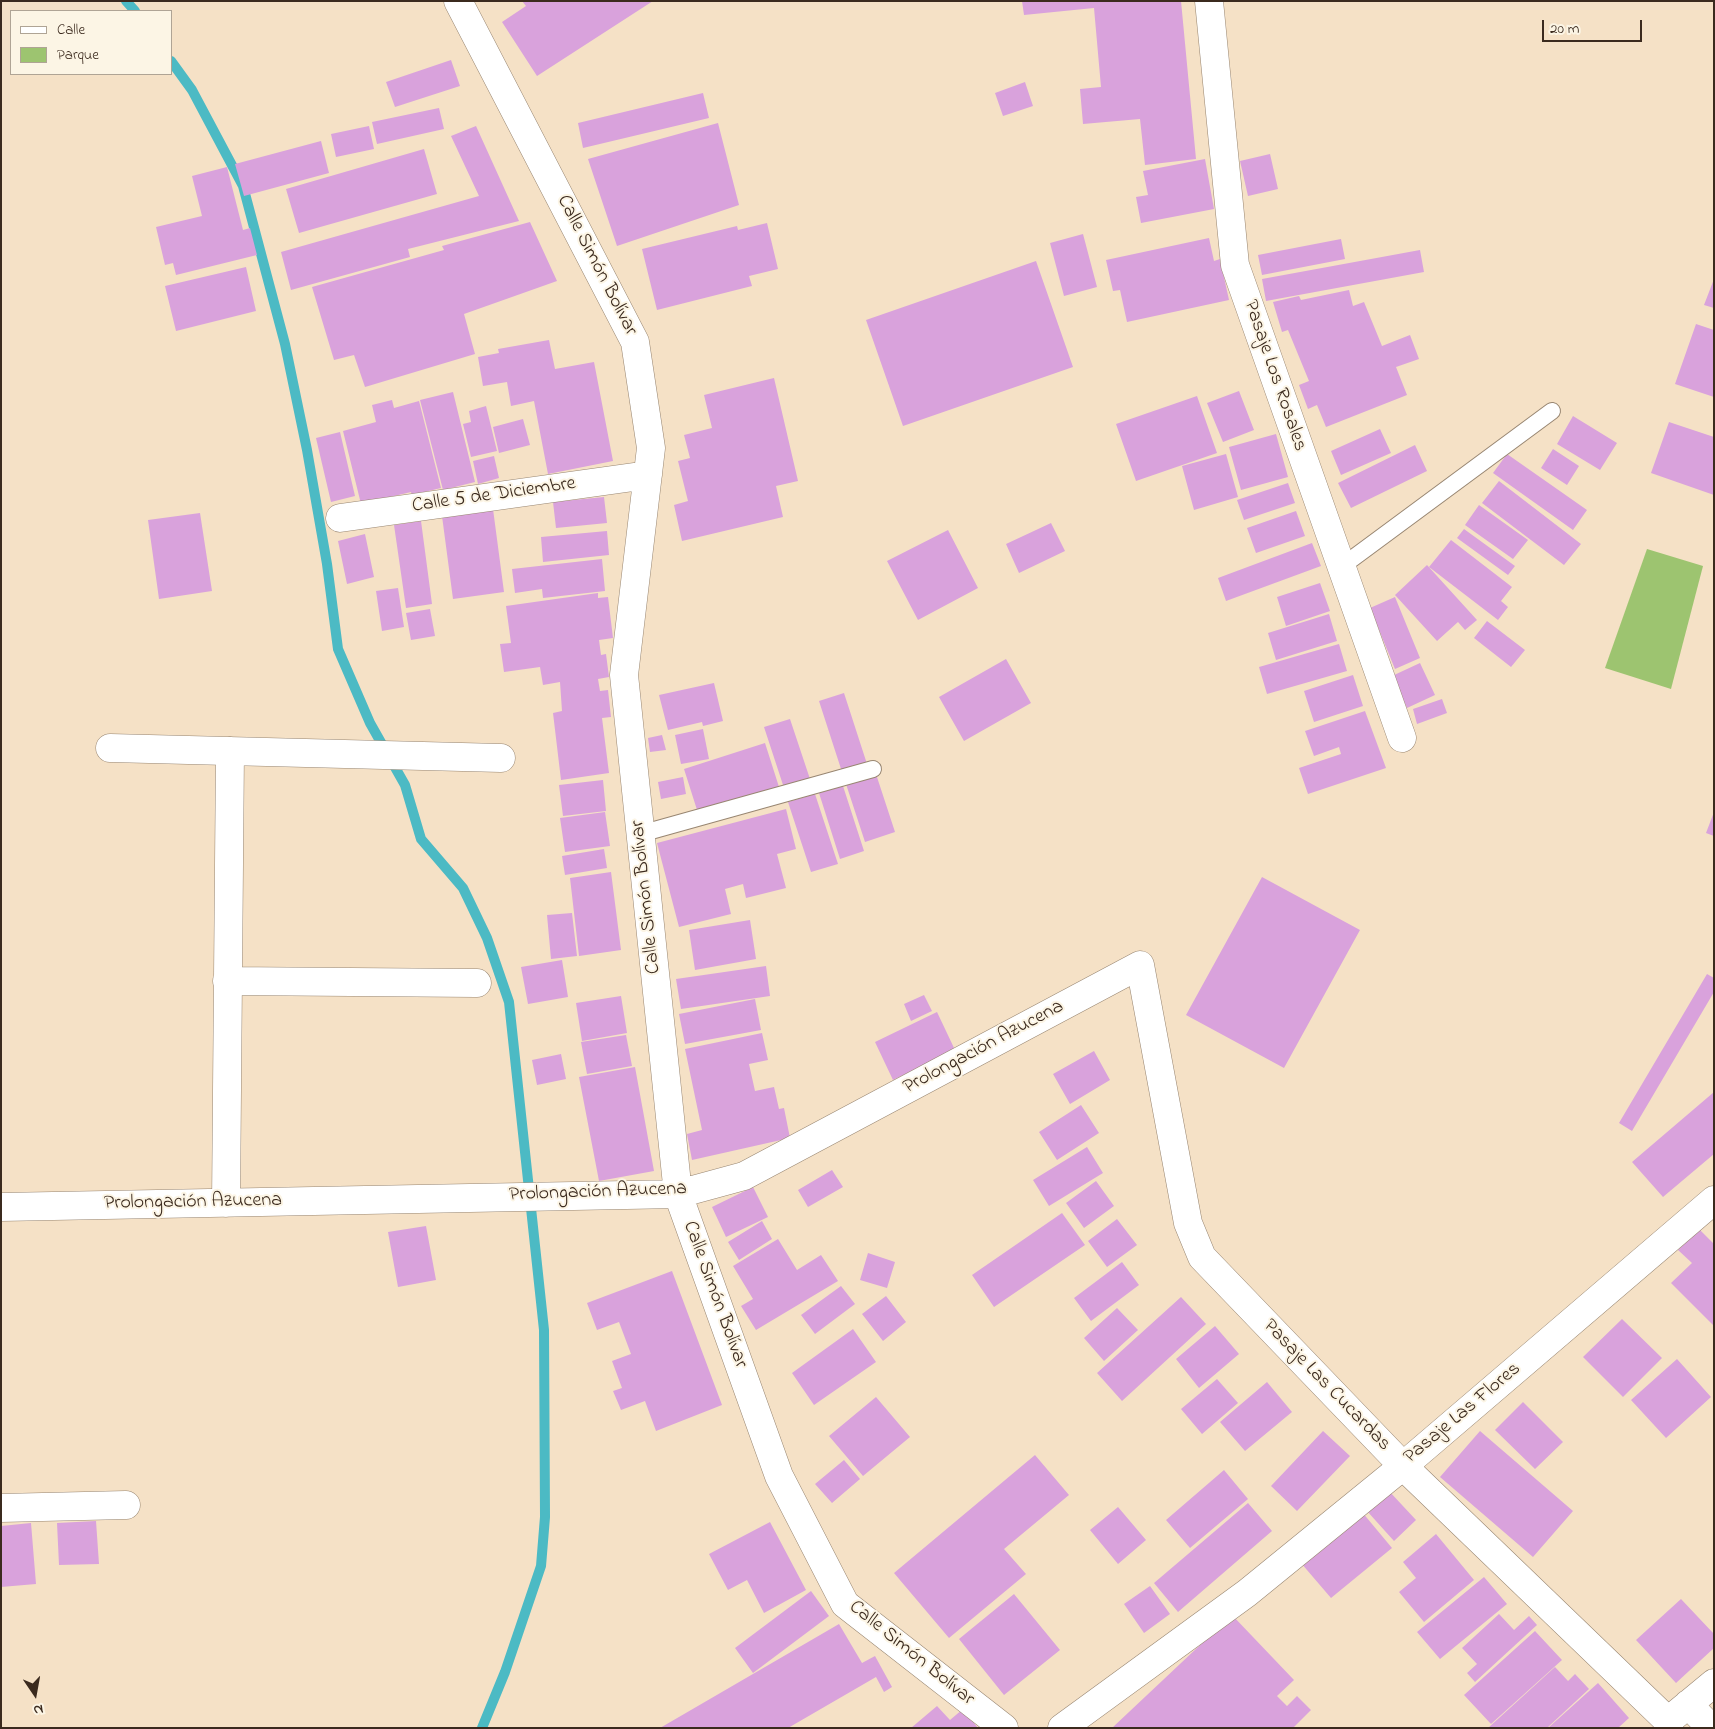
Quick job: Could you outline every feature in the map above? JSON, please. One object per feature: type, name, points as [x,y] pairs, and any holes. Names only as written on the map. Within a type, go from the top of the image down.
[{"type":"street","name":"Calle Simón Bolívar","points":[[458,1],[635,342],[651,448],[624,675],[678,1194],[779,1476],[846,1604],[1004,1728]]},
{"type":"street","name":"Pasaje Los Rosales","points":[[1209,1],[1235,265],[1402,738]]},
{"type":"street","name":"Calle 5 de Diciembre","points":[[340,518],[648,475]]},
{"type":"street","points":[[110,748],[501,758]]},
{"type":"street","points":[[226,1203],[226,981],[230,751]]},
{"type":"street","name":"Prolongación Azucena","points":[[1,1207],[678,1194],[744,1176],[1140,965]]},
{"type":"street","name":"Pasaje Las Cucardas","points":[[1140,965],[1188,1222],[1202,1257],[1403,1466],[1678,1713],[1711,1728]]},
{"type":"street","points":[[226,981],[477,983]]},
{"type":"street","name":"Pasaje Las Flores","points":[[1062,1728],[1247,1593],[1403,1466],[1714,1200]]},
{"type":"street","points":[[1,1508],[126,1506]]},
{"type":"street","points":[[1678,1713],[1714,1683]]},
{"type":"lane","points":[[1341,567],[1552,411]]},
{"type":"lane","points":[[640,834],[873,769]]},
{"type":"green space","points":[[1647,549],[1703,566],[1671,689],[1605,668]]},
{"type":"building","points":[[522,1],[653,1],[537,76],[502,22],[526,6]]},
{"type":"building","points":[[1022,1],[1181,1],[1196,159],[1145,165],[1140,119],[1083,124],[1080,89],[1101,87],[1094,8],[1024,15]]},
{"type":"building","points":[[451,60],[460,86],[395,107],[386,82]]},
{"type":"building","points":[[1025,82],[1033,106],[1003,116],[995,93]]},
{"type":"building","points":[[703,93],[709,118],[583,148],[578,123]]},
{"type":"building","points":[[439,108],[444,129],[377,144],[372,122]]},
{"type":"building","points":[[718,123],[739,205],[617,246],[588,159]]},
{"type":"building","points":[[369,126],[374,149],[336,157],[331,134]]},
{"type":"building","points":[[476,126],[519,221],[408,249],[410,257],[291,290],[281,252],[479,196],[451,136]]},
{"type":"building","points":[[321,141],[329,173],[244,196],[235,164]]},
{"type":"building","points":[[424,149],[437,194],[299,233],[286,189]]},
{"type":"building","points":[[1270,154],[1278,189],[1248,196],[1240,161]]},
{"type":"building","points":[[1205,159],[1214,209],[1141,223],[1136,197],[1148,195],[1143,171]]},
{"type":"building","points":[[227,167],[243,230],[250,228],[257,255],[176,275],[173,263],[165,265],[156,227],[202,216],[192,176]]},
{"type":"building","points":[[530,222],[557,281],[464,314],[475,354],[365,387],[354,355],[334,360],[312,287],[444,250],[442,246]]},
{"type":"building","points":[[767,223],[778,269],[749,276],[752,286],[657,310],[642,249],[737,226],[738,230]]},
{"type":"building","points":[[1083,234],[1097,287],[1064,296],[1050,243]]},
{"type":"building","points":[[1209,238],[1214,261],[1220,259],[1229,300],[1127,322],[1120,290],[1113,291],[1106,260]]},
{"type":"building","points":[[1341,239],[1345,259],[1262,275],[1258,255]]},
{"type":"building","points":[[1420,250],[1424,272],[1266,301],[1262,279]]},
{"type":"building","points":[[1036,261],[1073,367],[903,426],[866,320]]},
{"type":"building","points":[[246,267],[256,311],[176,331],[165,286]]},
{"type":"building","points":[[1714,279],[1714,308],[1704,305]]},
{"type":"building","points":[[1349,290],[1353,306],[1364,302],[1382,346],[1410,335],[1419,359],[1396,367],[1407,395],[1326,427],[1317,405],[1308,409],[1299,385],[1309,381],[1288,330],[1282,332],[1273,302],[1299,296],[1301,300]]},
{"type":"building","points":[[1696,324],[1714,330],[1714,397],[1675,384]]},
{"type":"building","points":[[549,340],[555,369],[594,362],[613,461],[548,474],[534,401],[511,406],[507,382],[483,386],[478,357],[499,353],[498,349]]},
{"type":"building","points":[[774,378],[798,481],[776,486],[783,517],[682,541],[674,505],[688,501],[678,461],[690,458],[684,435],[712,428],[704,395]]},
{"type":"building","points":[[1239,391],[1254,430],[1223,442],[1207,403]]},
{"type":"building","points":[[453,392],[475,482],[443,490],[420,400]]},
{"type":"building","points":[[1197,396],[1217,453],[1136,481],[1116,424]]},
{"type":"building","points":[[392,400],[394,408],[419,401],[441,488],[412,495],[411,492],[361,504],[343,431],[376,422],[372,405]]},
{"type":"building","points":[[486,406],[497,451],[471,457],[463,424],[471,422],[469,411]]},
{"type":"building","points":[[1573,416],[1617,443],[1600,470],[1557,444]]},
{"type":"building","points":[[523,419],[530,445],[499,453],[493,427]]},
{"type":"building","points":[[1669,422],[1714,437],[1714,495],[1651,473]]},
{"type":"building","points":[[1380,429],[1391,453],[1341,475],[1331,451]]},
{"type":"building","points":[[340,432],[355,496],[331,502],[316,438]]},
{"type":"building","points":[[1276,434],[1288,477],[1241,490],[1229,447]]},
{"type":"building","points":[[1415,445],[1427,471],[1351,508],[1338,483]]},
{"type":"building","points":[[1553,449],[1579,466],[1567,485],[1541,468]]},
{"type":"building","points":[[1226,454],[1238,497],[1194,510],[1182,466]]},
{"type":"building","points":[[1507,454],[1587,510],[1573,530],[1493,473]]},
{"type":"building","points":[[494,456],[499,478],[478,484],[473,461]]},
{"type":"building","points":[[1499,481],[1581,544],[1564,565],[1482,503]]},
{"type":"building","points":[[1288,483],[1295,503],[1244,520],[1237,500]]},
{"type":"building","points":[[604,497],[607,523],[556,528],[553,502]]},
{"type":"building","points":[[1479,505],[1528,540],[1513,559],[1465,525]]},
{"type":"building","points":[[493,509],[504,592],[453,599],[442,516]]},
{"type":"building","points":[[1296,511],[1305,536],[1256,553],[1247,528]]},
{"type":"building","points":[[200,513],[212,591],[159,599],[148,520]]},
{"type":"building","points":[[421,521],[432,604],[406,608],[394,525]]},
{"type":"building","points":[[1051,523],[1065,551],[1019,573],[1006,544]]},
{"type":"building","points":[[1464,529],[1515,566],[1508,575],[1457,538]]},
{"type":"building","points":[[948,530],[978,588],[918,620],[887,561]]},
{"type":"building","points":[[607,531],[609,555],[543,562],[541,537]]},
{"type":"building","points":[[365,534],[374,577],[347,584],[338,541]]},
{"type":"building","points":[[1451,540],[1512,587],[1501,601],[1508,607],[1498,620],[1429,567]]},
{"type":"building","points":[[1312,543],[1321,566],[1226,601],[1218,578]]},
{"type":"building","points":[[602,559],[605,591],[543,598],[542,589],[515,593],[512,569]]},
{"type":"building","points":[[1427,565],[1477,620],[1465,630],[1458,622],[1437,641],[1395,595]]},
{"type":"building","points":[[1320,583],[1330,611],[1286,626],[1277,597]]},
{"type":"building","points":[[398,588],[404,627],[382,631],[376,591]]},
{"type":"building","points":[[598,593],[598,598],[608,597],[613,638],[599,640],[601,655],[606,654],[609,677],[598,679],[600,691],[608,690],[611,717],[602,718],[609,773],[561,780],[553,713],[562,711],[560,682],[543,685],[540,667],[504,672],[500,644],[511,643],[506,606]]},
{"type":"building","points":[[1395,597],[1420,658],[1395,669],[1370,608]]},
{"type":"building","points":[[430,609],[435,636],[411,640],[406,613]]},
{"type":"building","points":[[1329,614],[1337,641],[1276,660],[1268,633]]},
{"type":"building","points":[[1487,621],[1525,650],[1511,667],[1474,638]]},
{"type":"building","points":[[1339,644],[1347,671],[1267,694],[1259,667]]},
{"type":"building","points":[[1006,659],[1031,703],[964,741],[939,697]]},
{"type":"building","points":[[1420,663],[1435,695],[1407,708],[1392,676]]},
{"type":"building","points":[[1353,675],[1363,706],[1314,722],[1304,691]]},
{"type":"building","points":[[714,683],[723,721],[703,726],[702,722],[668,730],[659,695]]},
{"type":"building","points":[[844,693],[867,764],[842,772],[819,701]]},
{"type":"building","points":[[1442,699],[1447,713],[1417,724],[1413,709]]},
{"type":"building","points":[[1365,711],[1386,768],[1308,794],[1299,768],[1341,754],[1339,747],[1314,756],[1305,731]]},
{"type":"building","points":[[790,719],[810,779],[784,788],[764,727]]},
{"type":"building","points":[[703,729],[709,759],[681,764],[675,735]]},
{"type":"building","points":[[662,735],[666,750],[650,752],[648,738]]},
{"type":"building","points":[[765,743],[779,787],[698,813],[684,769]]},
{"type":"building","points":[[876,774],[895,832],[865,842],[846,784]]},
{"type":"building","points":[[683,777],[686,794],[661,799],[658,782]]},
{"type":"building","points":[[603,780],[606,811],[563,816],[559,785]]},
{"type":"building","points":[[843,786],[864,851],[840,859],[819,793]]},
{"type":"building","points":[[815,794],[838,864],[811,872],[788,802]]},
{"type":"building","points":[[786,809],[796,849],[777,854],[786,888],[746,898],[743,884],[725,889],[731,914],[679,927],[657,843]]},
{"type":"building","points":[[605,812],[610,846],[565,852],[560,818]]},
{"type":"building","points":[[1714,812],[1714,836],[1706,833]]},
{"type":"building","points":[[604,849],[607,868],[565,875],[562,856]]},
{"type":"building","points":[[611,872],[621,950],[579,956],[570,878]]},
{"type":"building","points":[[1262,877],[1360,930],[1284,1068],[1186,1015]]},
{"type":"building","points":[[572,913],[577,956],[551,959],[547,915]]},
{"type":"building","points":[[750,920],[756,959],[695,970],[689,930]]},
{"type":"building","points":[[562,960],[568,997],[528,1004],[521,967]]},
{"type":"building","points":[[766,966],[770,996],[681,1009],[676,979]]},
{"type":"building","points":[[1707,974],[1714,978],[1714,992],[1632,1131],[1619,1123]]},
{"type":"building","points":[[924,995],[932,1011],[911,1021],[904,1004]]},
{"type":"building","points":[[621,996],[627,1033],[582,1041],[576,1003]]},
{"type":"building","points":[[755,999],[761,1030],[685,1044],[679,1014]]},
{"type":"building","points":[[937,1012],[955,1050],[893,1080],[875,1042]]},
{"type":"building","points":[[762,1033],[768,1060],[749,1064],[755,1091],[774,1087],[779,1109],[784,1108],[790,1138],[692,1160],[687,1134],[702,1130],[685,1049]]},
{"type":"building","points":[[626,1035],[632,1066],[587,1074],[581,1042]]},
{"type":"building","points":[[1094,1051],[1110,1080],[1070,1104],[1053,1074]]},
{"type":"building","points":[[561,1054],[566,1079],[537,1085],[532,1060]]},
{"type":"building","points":[[635,1067],[654,1171],[599,1181],[579,1077]]},
{"type":"building","points":[[1714,1092],[1714,1154],[1663,1197],[1632,1162]]},
{"type":"building","points":[[1081,1105],[1099,1133],[1057,1160],[1039,1132]]},
{"type":"building","points":[[1087,1147],[1103,1173],[1049,1206],[1033,1180]]},
{"type":"building","points":[[832,1170],[843,1187],[808,1207],[798,1190]]},
{"type":"building","points":[[1096,1181],[1114,1206],[1084,1228],[1066,1203]]},
{"type":"building","points":[[753,1187],[768,1217],[726,1237],[712,1207]]},
{"type":"building","points":[[1062,1213],[1085,1245],[994,1307],[972,1275]]},
{"type":"building","points":[[1117,1219],[1137,1245],[1107,1267],[1088,1241]]},
{"type":"building","points":[[762,1221],[772,1239],[739,1260],[728,1242]]},
{"type":"building","points":[[426,1226],[436,1280],[398,1287],[388,1232]]},
{"type":"building","points":[[1699,1229],[1714,1244],[1714,1326],[1671,1283],[1692,1263],[1678,1250]]},
{"type":"building","points":[[778,1239],[797,1270],[821,1255],[838,1281],[756,1330],[741,1306],[753,1299],[733,1266]]},
{"type":"building","points":[[868,1253],[895,1262],[887,1288],[860,1280]]},
{"type":"building","points":[[1122,1262],[1139,1285],[1091,1321],[1074,1298]]},
{"type":"building","points":[[672,1271],[722,1405],[656,1431],[645,1401],[621,1410],[613,1391],[622,1388],[612,1361],[631,1354],[619,1322],[597,1330],[587,1303]]},
{"type":"building","points":[[841,1286],[855,1304],[815,1334],[801,1315]]},
{"type":"building","points":[[886,1296],[906,1322],[883,1341],[862,1314]]},
{"type":"building","points":[[1181,1297],[1206,1324],[1122,1401],[1097,1373]]},
{"type":"building","points":[[1117,1308],[1138,1330],[1104,1361],[1084,1338]]},
{"type":"building","points":[[1622,1319],[1662,1358],[1623,1397],[1583,1357]]},
{"type":"building","points":[[1215,1326],[1239,1354],[1199,1388],[1176,1359]]},
{"type":"building","points":[[853,1329],[876,1362],[814,1405],[792,1373]]},
{"type":"building","points":[[1677,1359],[1711,1397],[1666,1438],[1631,1400]]},
{"type":"building","points":[[1217,1379],[1238,1403],[1202,1434],[1181,1409]]},
{"type":"building","points":[[1267,1382],[1292,1412],[1245,1451],[1220,1422]]},
{"type":"building","points":[[876,1397],[910,1437],[863,1476],[829,1436]]},
{"type":"building","points":[[1523,1402],[1563,1442],[1535,1469],[1495,1430]]},
{"type":"building","points":[[1323,1431],[1350,1456],[1297,1511],[1271,1486]]},
{"type":"building","points":[[1480,1431],[1573,1511],[1533,1557],[1440,1477]]},
{"type":"building","points":[[1035,1455],[1069,1495],[1004,1549],[1026,1574],[949,1638],[894,1573]]},
{"type":"building","points":[[844,1460],[860,1479],[832,1503],[815,1484]]},
{"type":"building","points":[[1224,1470],[1248,1499],[1190,1548],[1166,1520]]},
{"type":"building","points":[[1389,1491],[1416,1520],[1394,1541],[1367,1511]]},
{"type":"building","points":[[1248,1503],[1272,1531],[1178,1612],[1154,1583]]},
{"type":"building","points":[[1118,1507],[1146,1540],[1118,1564],[1090,1530]]},
{"type":"building","points":[[1362,1512],[1392,1548],[1331,1598],[1301,1563]]},
{"type":"building","points":[[96,1521],[99,1564],[59,1565],[57,1523]]},
{"type":"building","points":[[770,1522],[806,1590],[764,1613],[747,1580],[728,1590],[709,1554]]},
{"type":"building","points":[[31,1523],[36,1584],[1,1587],[1,1526]]},
{"type":"building","points":[[1436,1534],[1474,1580],[1424,1622],[1399,1592],[1416,1578],[1403,1562]]},
{"type":"building","points":[[1484,1577],[1507,1604],[1440,1659],[1417,1632]]},
{"type":"building","points":[[1150,1586],[1170,1614],[1144,1633],[1124,1604]]},
{"type":"building","points":[[811,1591],[829,1616],[753,1673],[735,1648]]},
{"type":"building","points":[[1014,1594],[1060,1650],[1004,1695],[959,1639]]},
{"type":"building","points":[[1681,1599],[1714,1634],[1714,1648],[1676,1683],[1636,1640]]},
{"type":"building","points":[[1499,1614],[1514,1630],[1529,1616],[1537,1625],[1475,1682],[1467,1673],[1477,1664],[1462,1648]]},
{"type":"building","points":[[1232,1615],[1294,1680],[1277,1696],[1287,1706],[1297,1696],[1311,1710],[1293,1728],[1112,1728]]},
{"type":"building","points":[[839,1624],[862,1663],[875,1656],[892,1687],[884,1692],[876,1677],[788,1728],[660,1728]]},
{"type":"building","points":[[1535,1631],[1562,1660],[1491,1724],[1464,1695]]},
{"type":"building","points":[[1555,1667],[1568,1681],[1575,1674],[1589,1689],[1547,1728],[1488,1728]]},
{"type":"building","points":[[1598,1683],[1629,1718],[1618,1728],[1548,1728]]},
{"type":"building","points":[[937,1706],[950,1720],[963,1709],[978,1728],[911,1728]]},
{"type":"waterway","points":[[126,1],[134,10]]},
{"type":"waterway","points":[[172,62],[192,90],[243,186],[285,344],[307,450],[327,564],[338,649],[370,723],[405,785],[421,839],[463,888],[487,938],[509,1002],[544,1330],[545,1517],[541,1566],[505,1672],[482,1728]]}]
